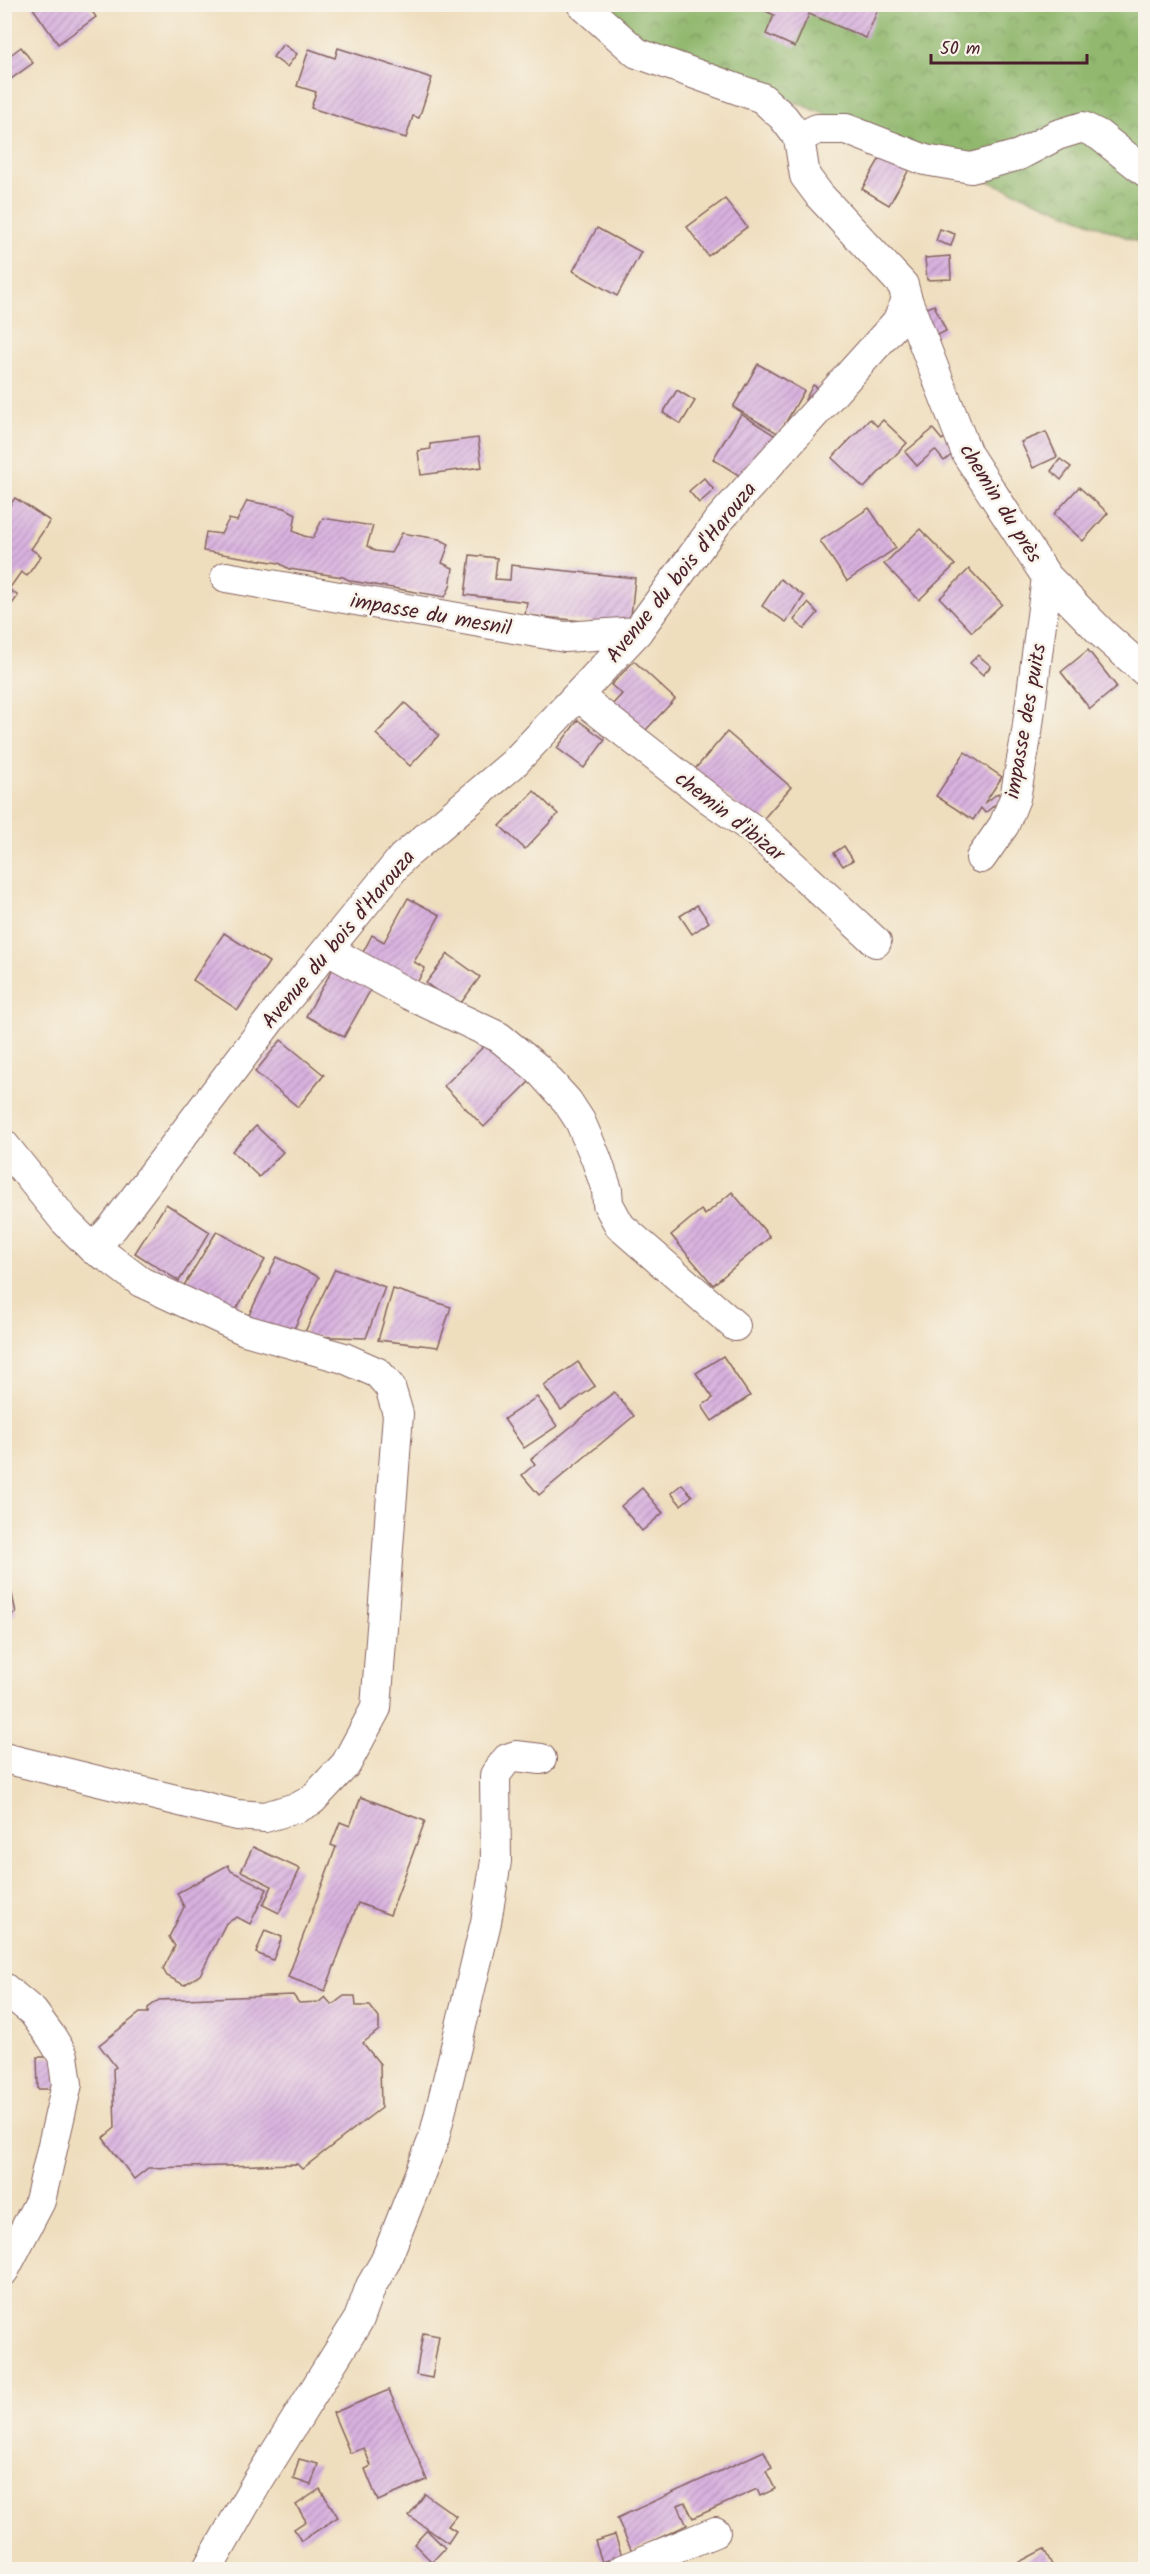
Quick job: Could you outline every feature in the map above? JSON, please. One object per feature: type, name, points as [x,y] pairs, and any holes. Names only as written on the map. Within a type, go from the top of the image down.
[{"type":"street","points":[[582,4],[638,52],[762,98],[783,117],[799,138],[817,129],[846,129],[925,160],[971,168],[1019,155],[1056,135],[1083,127],[1099,135],[1146,172]]},
{"type":"street","name":"chemin du près","points":[[799,138],[805,176],[819,196],[903,285],[967,454],[1047,577],[1146,672]]},
{"type":"street","name":"Avenue du bois d'Harouza","points":[[93,1249],[120,1219],[273,1016],[402,858],[514,763],[637,632],[719,520],[897,322],[907,300]]},
{"type":"street","name":"impasse des puits","points":[[981,858],[1004,825],[1015,798],[1027,732],[1047,577]]},
{"type":"street","name":"impasse du mesnil","points":[[226,578],[565,637],[637,632]]},
{"type":"street","name":"chemin d'ibizar","points":[[578,696],[711,800],[754,830],[876,942]]},
{"type":"street","points":[[328,950],[410,995],[499,1037],[537,1068],[567,1101],[580,1121],[603,1179],[608,1204],[620,1226],[735,1326]]},
{"type":"street","points":[[4,1145],[65,1221],[93,1249],[141,1282],[245,1330],[344,1358],[378,1373],[390,1387],[398,1414],[376,1708],[346,1764],[312,1800],[299,1807],[265,1817],[237,1815],[4,1758]]},
{"type":"street","points":[[207,2570],[256,2484],[359,2319],[371,2286],[385,2262],[434,2138],[486,1922],[496,1861],[495,1774],[507,1759],[516,1756],[541,1760]]},
{"type":"street","points":[[4,1988],[33,2012],[52,2038],[63,2056],[67,2084],[40,2201],[4,2270]]},
{"type":"street","points":[[622,2570],[715,2532]]},
{"type":"green space","points":[[574,5],[1145,5],[1145,245],[724,73]]},
{"type":"building","points":[[30,4],[87,4],[96,17],[58,44]]},
{"type":"building","points":[[750,4],[880,4],[866,38],[809,14],[795,47],[766,34],[774,15]]},
{"type":"building","points":[[283,44],[297,54],[287,67],[273,57]]},
{"type":"building","points":[[21,47],[33,63],[4,84],[4,60]]},
{"type":"building","points":[[338,48],[432,78],[419,118],[413,116],[406,138],[311,108],[316,92],[297,86],[309,49],[335,58]]},
{"type":"building","points":[[884,151],[911,166],[889,205],[862,189]]},
{"type":"building","points":[[725,199],[747,227],[708,256],[687,227]]},
{"type":"building","points":[[597,228],[641,252],[617,296],[573,271]]},
{"type":"building","points":[[940,229],[955,234],[951,246],[936,241]]},
{"type":"building","points":[[950,256],[951,279],[927,280],[925,258]]},
{"type":"building","points":[[934,305],[946,331],[929,339],[917,313]]},
{"type":"building","points":[[758,364],[804,391],[779,434],[733,407]]},
{"type":"building","points":[[813,385],[826,392],[818,407],[805,400]]},
{"type":"building","points":[[677,390],[695,401],[681,424],[663,413]]},
{"type":"building","points":[[741,414],[779,438],[751,483],[713,459]]},
{"type":"building","points":[[870,419],[877,426],[883,420],[907,443],[864,488],[832,458]]},
{"type":"building","points":[[933,429],[942,440],[947,436],[959,449],[944,461],[935,450],[917,466],[905,452]]},
{"type":"building","points":[[1046,432],[1057,457],[1033,468],[1021,442]]},
{"type":"building","points":[[478,438],[482,467],[421,475],[418,451],[431,449],[430,444]]},
{"type":"building","points":[[1060,459],[1071,467],[1061,480],[1051,471]]},
{"type":"building","points":[[704,478],[714,490],[699,503],[689,491]]},
{"type":"building","points":[[1079,487],[1108,513],[1083,541],[1054,514]]},
{"type":"building","points":[[15,498],[50,521],[31,549],[41,556],[27,576],[21,572],[9,589],[18,596],[4,615],[4,513]]},
{"type":"building","points":[[247,501],[285,508],[296,514],[293,531],[313,538],[323,518],[373,526],[367,546],[375,551],[391,553],[402,533],[439,539],[449,544],[442,563],[453,568],[450,587],[445,597],[289,569],[279,563],[203,551],[206,532],[221,534],[229,519],[237,521]]},
{"type":"building","points":[[869,508],[896,548],[847,581],[820,541]]},
{"type":"building","points":[[920,529],[955,565],[919,600],[884,564]]},
{"type":"building","points":[[470,555],[497,558],[495,579],[510,580],[511,565],[635,578],[630,626],[525,615],[527,602],[465,595]]},
{"type":"building","points":[[969,569],[1002,604],[972,632],[940,598]]},
{"type":"building","points":[[780,579],[804,596],[786,622],[762,606]]},
{"type":"building","points":[[808,603],[818,613],[804,629],[794,620]]},
{"type":"building","points":[[1088,650],[1117,687],[1090,709],[1061,672]]},
{"type":"building","points":[[978,655],[991,666],[983,675],[970,663]]},
{"type":"building","points":[[634,661],[675,699],[643,733],[612,705],[622,694],[611,685]]},
{"type":"building","points":[[405,703],[439,735],[410,766],[376,734]]},
{"type":"building","points":[[578,720],[605,740],[584,768],[557,748]]},
{"type":"building","points":[[727,732],[791,787],[759,824],[695,769]]},
{"type":"building","points":[[965,752],[1002,777],[984,804],[998,793],[1002,799],[985,813],[981,808],[973,820],[936,796]]},
{"type":"building","points":[[534,791],[558,814],[525,849],[500,826]]},
{"type":"building","points":[[844,846],[853,860],[843,866],[834,853]]},
{"type":"building","points":[[408,898],[440,915],[414,962],[425,968],[412,992],[358,962],[372,935],[384,942]]},
{"type":"building","points":[[697,905],[709,922],[692,934],[680,916]]},
{"type":"building","points":[[224,933],[269,962],[238,1010],[193,980]]},
{"type":"building","points":[[448,954],[480,977],[458,1007],[426,983]]},
{"type":"building","points":[[338,960],[375,982],[344,1037],[306,1016]]},
{"type":"building","points":[[491,1039],[531,1080],[484,1127],[444,1086]]},
{"type":"building","points":[[281,1040],[324,1075],[298,1107],[255,1072]]},
{"type":"building","points":[[256,1126],[283,1152],[259,1177],[232,1151]]},
{"type":"building","points":[[732,1192],[770,1237],[713,1285],[671,1235],[701,1210],[705,1215]]},
{"type":"building","points":[[166,1204],[210,1232],[179,1281],[135,1253]]},
{"type":"building","points":[[217,1231],[265,1260],[233,1315],[183,1287]]},
{"type":"building","points":[[277,1257],[319,1277],[290,1337],[248,1317]]},
{"type":"building","points":[[335,1269],[385,1287],[366,1338],[303,1336]]},
{"type":"building","points":[[393,1289],[451,1307],[438,1347],[378,1340]]},
{"type":"building","points":[[723,1356],[750,1396],[712,1421],[702,1406],[713,1398],[696,1373]]},
{"type":"building","points":[[578,1362],[595,1386],[561,1410],[544,1386]]},
{"type":"building","points":[[614,1392],[634,1416],[539,1495],[522,1475],[535,1464],[531,1459]]},
{"type":"building","points":[[537,1397],[557,1426],[524,1448],[504,1419]]},
{"type":"building","points":[[682,1484],[692,1496],[681,1505],[671,1493]]},
{"type":"building","points":[[642,1488],[663,1513],[642,1531],[621,1506]]},
{"type":"building","points":[[12,1594],[16,1613],[4,1616],[4,1596]]},
{"type":"building","points":[[361,1797],[425,1821],[390,1915],[358,1903],[325,1991],[288,1977],[336,1847],[331,1845],[340,1822],[350,1826]]},
{"type":"building","points":[[253,1847],[300,1869],[279,1913],[263,1905],[272,1886],[241,1871]]},
{"type":"building","points":[[228,1865],[231,1871],[267,1889],[250,1924],[237,1917],[226,1923],[200,1975],[184,1985],[167,1976],[163,1969],[175,1946],[169,1937],[184,1907],[177,1893]]},
{"type":"building","points":[[265,1930],[282,1937],[273,1960],[256,1953]]},
{"type":"building","points":[[293,1995],[299,2003],[319,2002],[325,1997],[332,2005],[344,1996],[355,1996],[356,2006],[370,2006],[379,2018],[379,2030],[363,2043],[380,2064],[381,2108],[302,2169],[297,2164],[148,2168],[134,2179],[103,2138],[115,2128],[113,2069],[116,2067],[99,2045],[140,2013],[148,2013],[148,2008],[159,2000]]},
{"type":"building","points":[[37,2057],[57,2057],[58,2089],[38,2089]]},
{"type":"building","points":[[423,2333],[439,2336],[432,2378],[416,2375]]},
{"type":"building","points":[[389,2390],[427,2480],[378,2501],[365,2469],[371,2466],[364,2448],[350,2453],[333,2413]]},
{"type":"building","points":[[764,2451],[772,2468],[766,2471],[775,2489],[760,2496],[757,2489],[693,2518],[685,2502],[678,2505],[687,2525],[632,2551],[617,2518]]},
{"type":"building","points":[[299,2459],[318,2464],[311,2485],[293,2479]]},
{"type":"building","points":[[320,2489],[338,2517],[301,2541],[294,2529],[306,2521],[296,2505]]},
{"type":"building","points":[[425,2494],[456,2516],[448,2526],[456,2531],[448,2543],[409,2516]]},
{"type":"building","points":[[427,2530],[445,2548],[432,2562],[414,2544]]},
{"type":"building","points":[[615,2535],[622,2556],[602,2562],[595,2541]]},
{"type":"building","points":[[1044,2549],[1053,2567],[1049,2570],[1004,2570]]}]
